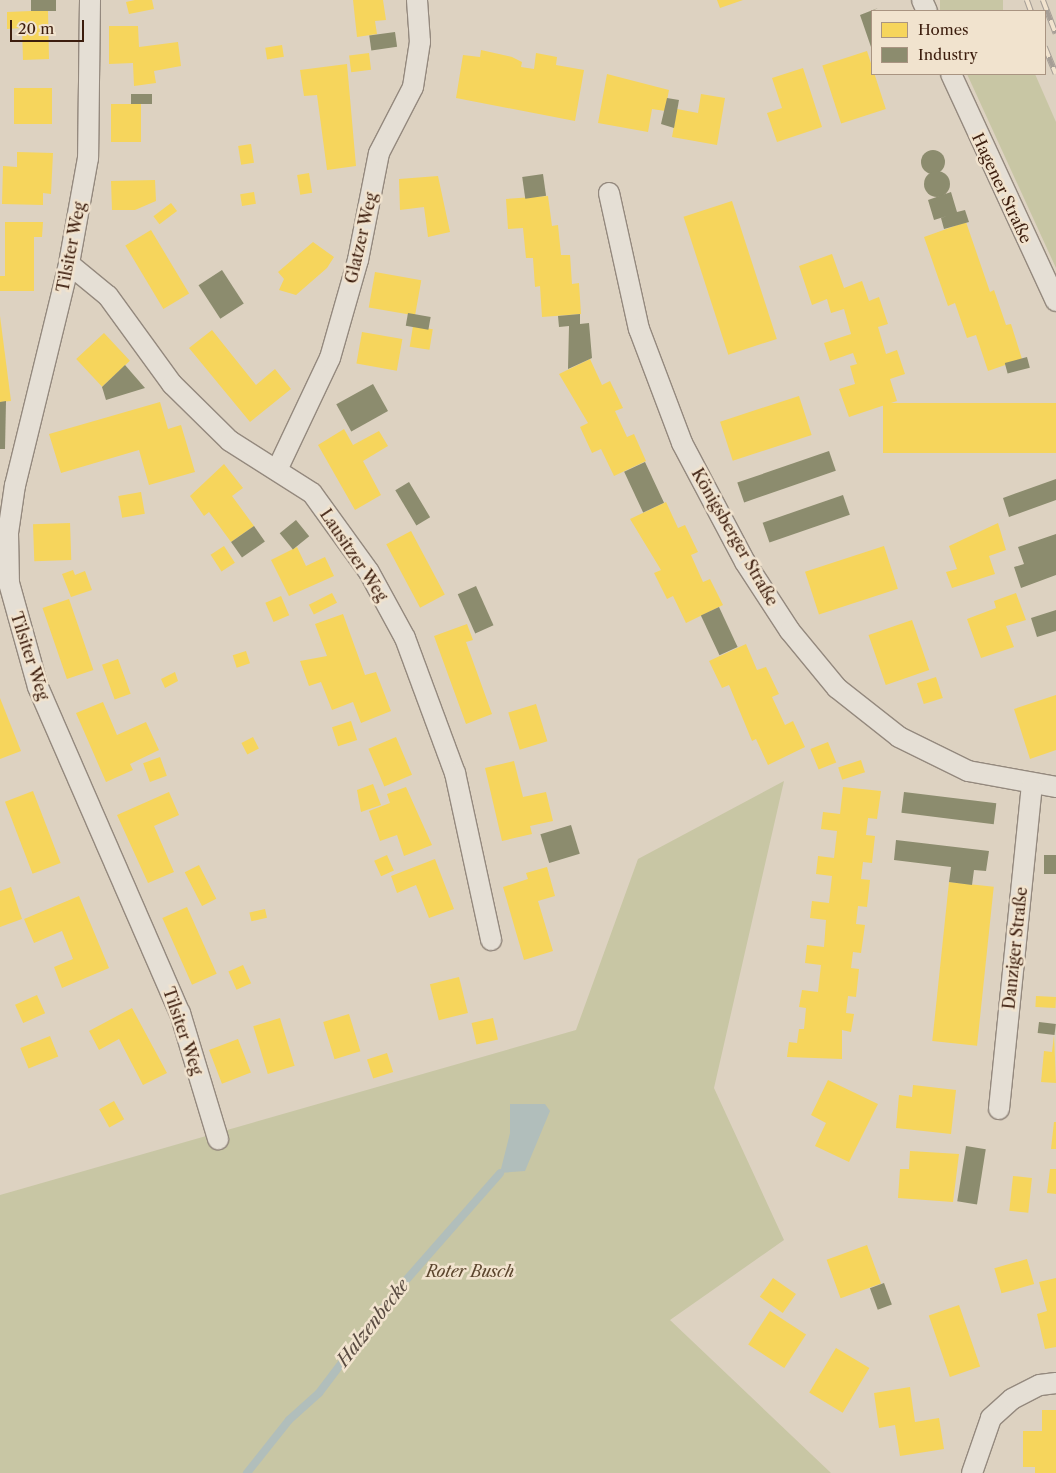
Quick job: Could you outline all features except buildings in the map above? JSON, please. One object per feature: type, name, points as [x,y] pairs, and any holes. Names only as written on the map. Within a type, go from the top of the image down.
[{"type":"street","name":"Tilsiter Weg","points":[[90,0],[88,158],[69,264],[15,485],[8,533],[9,583],[38,687],[180,1013],[218,1139]]},
{"type":"street","name":"Glatzer Weg","points":[[277,470],[330,358],[358,260],[379,152],[413,87],[420,42],[417,0]]},
{"type":"street","name":"Hagener Straße","points":[[951,75],[1056,301]]},
{"type":"street","name":"Königsberger Straße","points":[[608,193],[639,329],[682,443],[745,562],[790,631],[837,688],[899,737],[968,771],[1032,786],[1056,787]]},
{"type":"street","name":"Lausitzer Weg","points":[[69,264],[108,296],[172,384],[230,441],[312,493],[369,572],[406,638],[455,773],[491,940]]},
{"type":"street","name":"Danziger Straße","points":[[999,1109],[1032,786]]},
{"type":"street","points":[[972,1473],[991,1418],[1012,1398],[1040,1385],[1056,1383]]},
{"type":"green space","points":[[940,0],[1003,0],[1003,10],[940,10]]},
{"type":"green space","points":[[967,75],[1035,75],[1056,122],[1056,268]]},
{"type":"green space","name":"Roter Busch","points":[[784,781],[714,1088],[784,1240],[670,1320],[831,1473],[0,1473],[0,1195],[576,1030],[638,859]]},
{"type":"shaded area","points":[[510,1104],[545,1104],[550,1111],[525,1171],[500,1173],[510,1133]]},
{"type":"waterway","name":"Halzenbecke","points":[[247,1473],[289,1420],[319,1393],[393,1295],[500,1173]]},
{"type":"railway","points":[[1027,0],[1031,10]]},
{"type":"railway","points":[[1043,0],[1056,34]]},
{"type":"railway","points":[[1046,49],[1056,74]]}]
